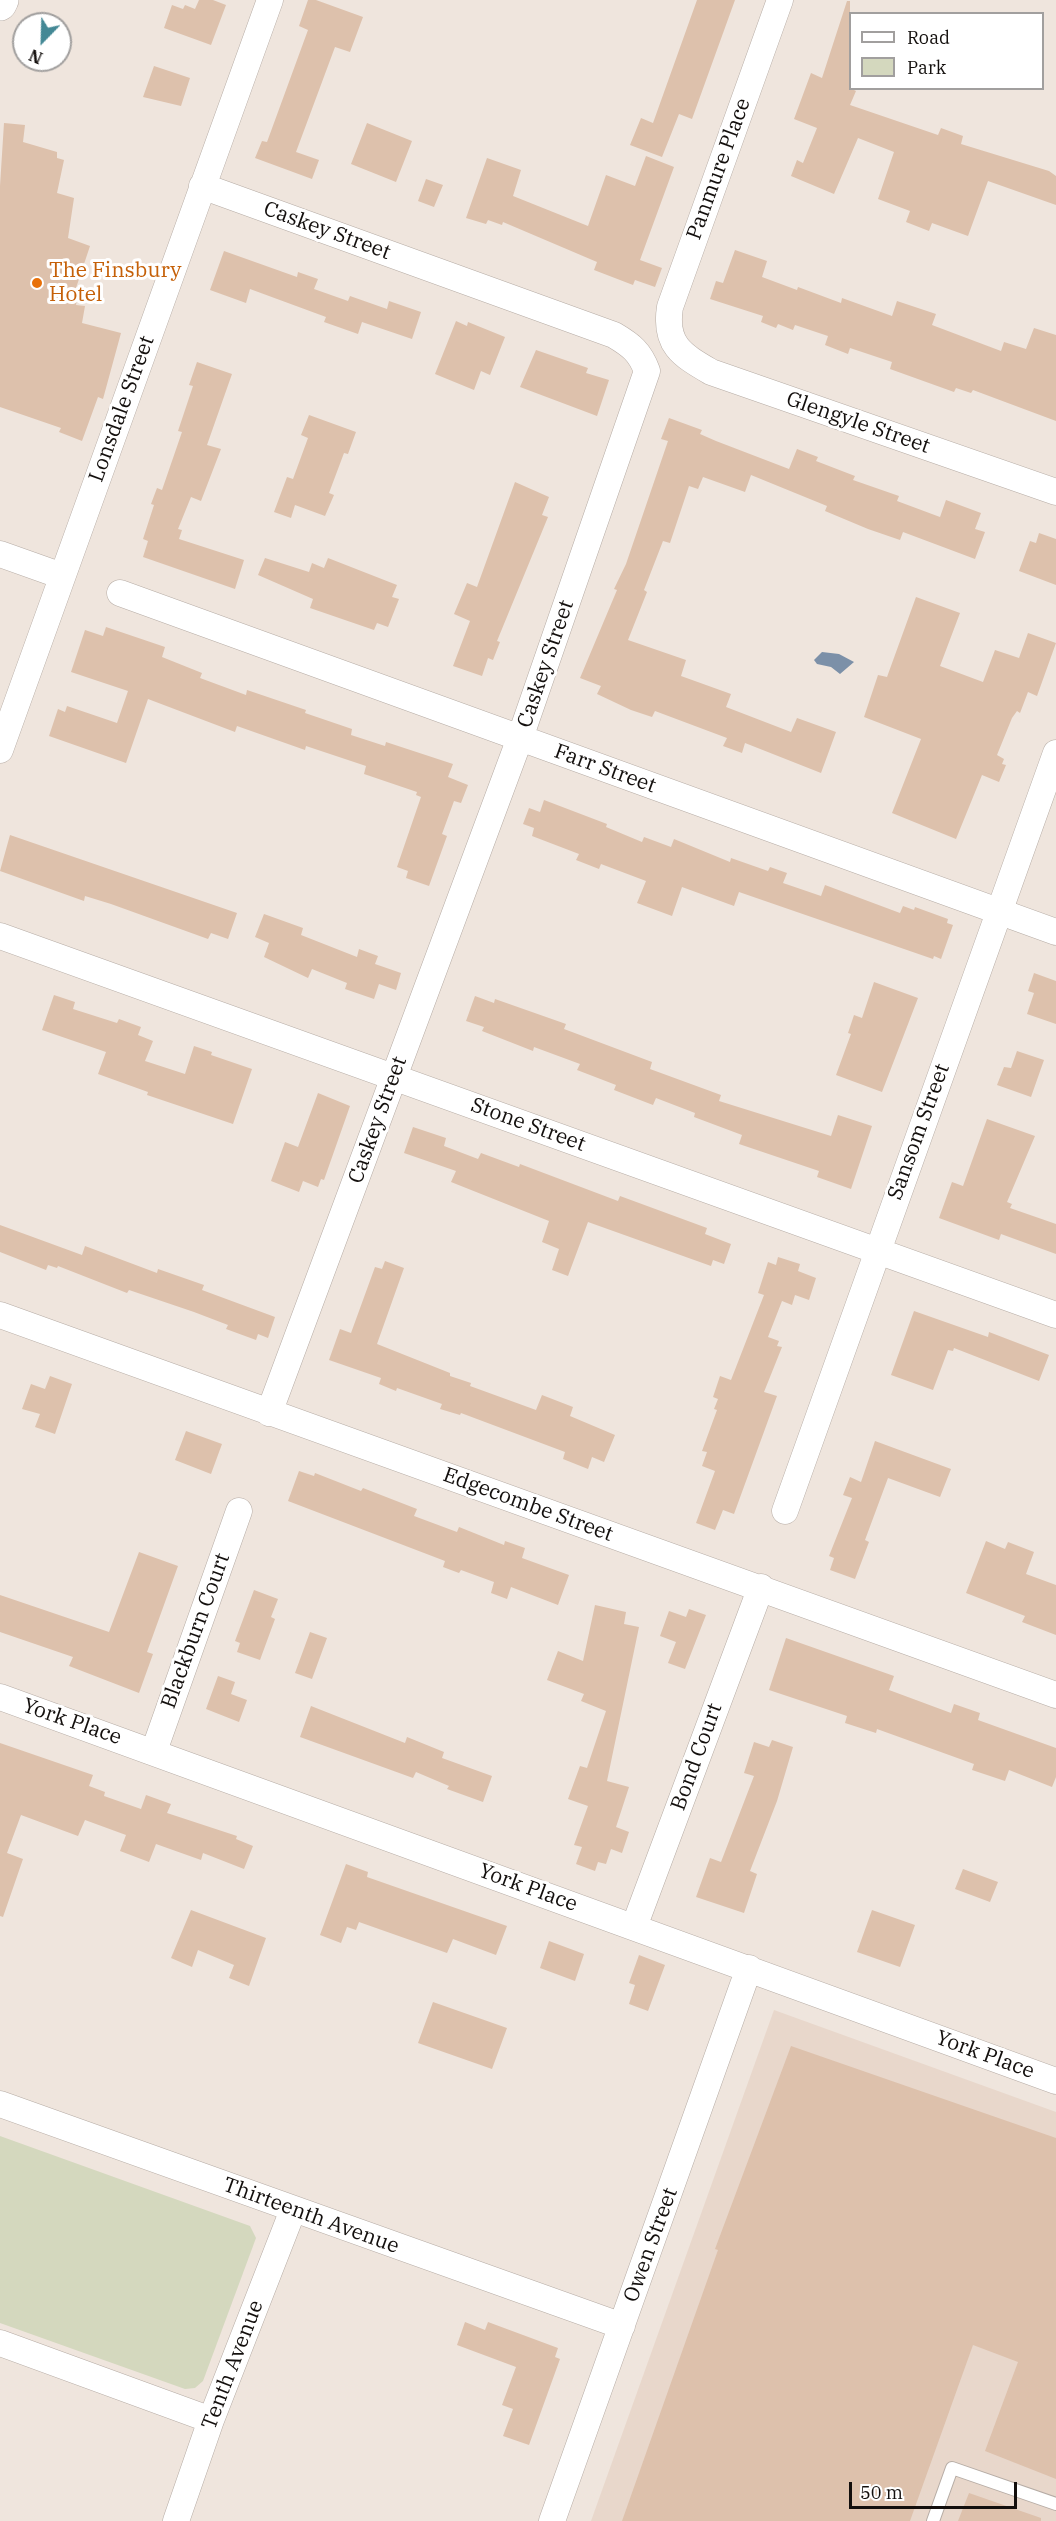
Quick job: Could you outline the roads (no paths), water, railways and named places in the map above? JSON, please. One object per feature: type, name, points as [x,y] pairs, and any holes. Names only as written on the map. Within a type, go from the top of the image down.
[{"type":"street","name":"Lonsdale Street","points":[[0,750],[270,0]]},
{"type":"street","name":"Panmure Place","points":[[672,339],[668,317],[670,307],[780,0]]},
{"type":"street","name":"Caskey Street","points":[[202,186],[614,335],[632,345],[641,355],[647,371],[520,738],[269,1413]]},
{"type":"street","name":"Glengyle Street","points":[[672,339],[680,354],[711,372],[1056,492]]},
{"type":"street","points":[[0,554],[62,576]]},
{"type":"street","name":"Farr Street","points":[[120,593],[1056,932]]},
{"type":"street","name":"Sansom Street","points":[[785,1511],[1056,753]]},
{"type":"street","name":"Stone Street","points":[[0,936],[1056,1315]]},
{"type":"street","name":"Edgecombe Street","points":[[0,1315],[1056,1695]]},
{"type":"street","name":"Blackburn Court","points":[[154,1751],[239,1511]]},
{"type":"street","name":"Bond Court","points":[[634,1927],[761,1587]]},
{"type":"street","name":"York Place","points":[[0,1697],[154,1751],[1056,2081]]},
{"type":"street","name":"Owen Street","points":[[552,2521],[749,1968]]},
{"type":"street","name":"Thirteenth Avenue","points":[[0,2104],[622,2326]]},
{"type":"street","name":"Tenth Avenue","points":[[176,2521],[211,2420],[293,2210]]},
{"type":"street","points":[[0,2343],[211,2420]]},
{"type":"lane","points":[[933,2521],[952,2468],[1056,2504]]},
{"type":"water","points":[[822,652],[839,654],[854,662],[840,674],[831,667],[817,664],[814,660]]},
{"type":"place","name":"The Finsbury Hotel","points":[[37,283]]}]
